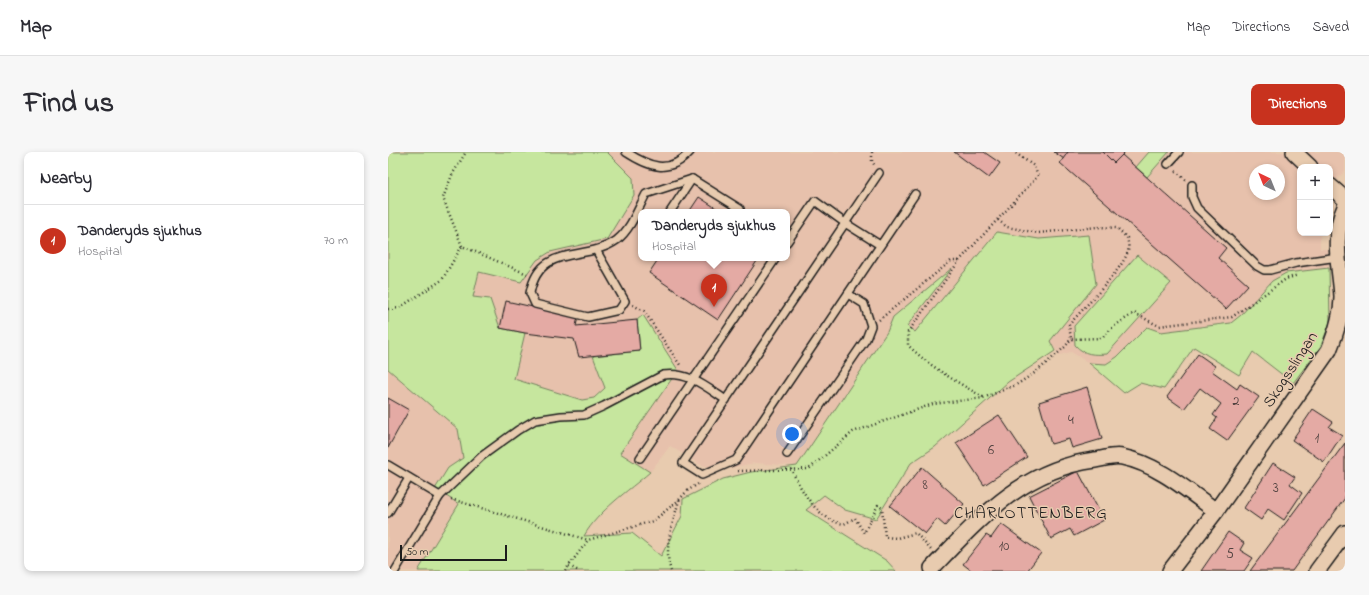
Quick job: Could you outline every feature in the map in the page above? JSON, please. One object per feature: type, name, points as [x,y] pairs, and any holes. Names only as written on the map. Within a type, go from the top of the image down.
[{"type":"street","points":[[1294,152],[1307,164]]},
{"type":"street","points":[[1333,189],[1345,199]]},
{"type":"street","name":"Skogsslingan","points":[[1170,571],[1216,511],[1329,350],[1338,329],[1342,297],[1338,257],[1338,232],[1341,215],[1345,207]]},
{"type":"street","points":[[936,564],[973,524],[1015,489],[1048,471],[1083,461],[1121,456],[1151,467],[1164,474],[1216,511]]},
{"type":"street","points":[[1317,571],[1345,533]]},
{"type":"lane","points":[[626,152],[642,163],[662,167],[678,163],[690,152]]},
{"type":"lane","points":[[1168,164],[1179,152]]},
{"type":"lane","points":[[879,173],[683,463],[702,475],[736,460],[915,194]]},
{"type":"lane","points":[[638,209],[646,194],[692,179]]},
{"type":"lane","points":[[692,179],[740,209]]},
{"type":"lane","points":[[672,209],[692,179]]},
{"type":"lane","points":[[1192,185],[1192,197],[1197,208],[1257,266],[1264,270],[1270,270],[1296,263],[1338,257]]},
{"type":"lane","points":[[790,238],[815,201],[845,223],[880,245]]},
{"type":"lane","points":[[596,250],[625,301],[619,310],[588,317],[535,304],[530,293],[538,270],[548,262],[567,254],[596,250],[617,240],[632,222],[638,210]]},
{"type":"lane","points":[[640,458],[774,261]]},
{"type":"lane","points":[[787,454],[866,339],[871,326],[864,304],[848,294]]},
{"type":"lane","points":[[395,571],[440,496],[482,456],[518,430],[535,420],[561,416],[584,415],[663,375],[674,373],[694,379],[726,400]]},
{"type":"lane","points":[[388,465],[440,496]]},
{"type":"lane","points":[[388,513],[409,478]]},
{"type":"path","points":[[466,152],[452,175],[443,198],[462,246],[535,278]]},
{"type":"path","points":[[983,398],[950,378],[918,355],[908,345],[908,332],[960,261],[1038,176],[1034,166],[1014,152]]},
{"type":"path","points":[[1168,164],[1192,185]]},
{"type":"path","points":[[730,473],[809,468],[853,432],[933,404],[983,398],[1016,385],[1036,372],[1065,347],[1070,339],[1069,325],[1120,265],[1128,250],[1127,238],[1117,228],[1097,227],[1038,233],[1006,227],[998,220]]},
{"type":"path","points":[[388,309],[399,308],[442,280],[462,246]]},
{"type":"path","points":[[871,326],[951,261],[960,261]]},
{"type":"path","points":[[1070,339],[1102,338],[1113,327],[1134,313],[1159,326],[1232,317],[1286,279],[1299,274]]},
{"type":"path","points":[[625,301],[644,311],[679,364],[694,379]]},
{"type":"path","points":[[791,468],[801,489],[823,516],[834,523],[844,524],[855,518],[864,532],[878,505],[882,508],[885,537],[897,538],[916,533],[936,564]]},
{"type":"path","points":[[440,496],[588,540],[653,521],[679,500],[687,491],[703,482]]},
{"type":"path","points":[[671,571],[666,558],[670,534],[679,500]]},
{"type":"path","points":[[565,571],[588,540]]},
{"type":"path","points":[[569,566],[579,571]]},
{"type":"shaded area","points":[[607,152],[1345,152],[1345,171],[1333,186],[1333,164],[1297,164],[1297,236],[1320,236],[1320,249],[1327,249],[1329,268],[1300,271],[1231,323],[1161,332],[1106,364],[1089,363],[1071,352],[1059,355],[1050,341],[1096,284],[1089,235],[1039,239],[997,232],[915,332],[893,317],[887,332],[797,466],[755,463],[719,470],[699,464],[670,446],[650,472],[620,453],[678,370],[643,315],[637,320],[640,351],[594,398],[582,400],[514,379],[490,299],[472,298],[479,272],[521,282],[537,260],[550,252],[574,245],[633,178]]},
{"type":"shaded area","points":[[388,369],[458,429],[463,458],[448,468],[436,489],[459,503],[418,571],[388,571]]},
{"type":"green space","points":[[388,152],[607,152],[633,178],[634,195],[607,239],[550,252],[537,260],[521,282],[479,272],[473,297],[490,299],[500,328],[525,333],[514,379],[582,400],[594,398],[605,388],[593,356],[640,351],[637,320],[643,315],[678,370],[620,453],[650,472],[605,510],[584,536],[632,533],[661,556],[682,516],[683,499],[723,479],[751,472],[797,466],[887,332],[893,317],[952,268],[907,326],[915,332],[997,232],[1039,239],[1089,235],[1096,284],[1050,341],[1055,351],[1008,382],[935,447],[911,463],[876,519],[845,510],[824,495],[806,510],[887,561],[896,571],[418,571],[459,504],[435,489],[448,468],[463,458],[458,429],[388,369]]},
{"type":"green space","points":[[1149,152],[1169,152],[1147,177],[1136,167]]},
{"type":"green space","points":[[1137,255],[1171,283],[1107,354],[1094,354],[1082,351],[1075,345],[1074,326]]},
{"type":"green space","points":[[1329,268],[1330,322],[1321,346],[1293,383],[1253,352],[1239,375],[1194,347],[1164,389],[1140,383],[1124,393],[1089,363],[1106,364],[1117,357],[1147,327],[1161,332],[1231,323],[1241,315],[1272,281],[1286,273]]},
{"type":"building","points":[[954,152],[984,152],[1000,163],[989,178]]},
{"type":"building","points":[[1054,152],[1068,152],[1064,159]]},
{"type":"building","points":[[1068,152],[1103,152],[1114,163],[1122,155],[1226,248],[1218,258],[1248,285],[1226,309],[1060,163]]},
{"type":"building","points":[[1103,152],[1125,152],[1114,163]]},
{"type":"building","points":[[699,197],[717,209],[691,209]]},
{"type":"building","points":[[657,261],[757,261],[718,320],[649,273]]},
{"type":"building","points":[[506,301],[578,317],[576,326],[637,320],[640,351],[579,357],[574,339],[525,333],[500,328]]},
{"type":"building","points":[[1198,354],[1215,366],[1212,371],[1237,389],[1240,384],[1259,397],[1227,441],[1210,429],[1217,418],[1213,415],[1221,404],[1200,388],[1184,409],[1167,397]]},
{"type":"building","points":[[1087,387],[1102,439],[1072,448],[1069,439],[1051,444],[1039,402]]},
{"type":"building","points":[[388,398],[409,410],[388,448]]},
{"type":"building","points":[[1313,409],[1333,422],[1329,427],[1342,435],[1324,462],[1292,440]]},
{"type":"building","points":[[999,415],[1027,457],[984,485],[956,443]]},
{"type":"building","points":[[1345,443],[1345,498],[1292,571],[1250,571]]},
{"type":"building","points":[[1273,463],[1295,477],[1290,484],[1302,493],[1284,520],[1268,509],[1261,520],[1244,508]]},
{"type":"building","points":[[922,467],[964,504],[945,526],[937,519],[925,534],[890,506]]},
{"type":"building","points":[[1078,471],[1104,520],[1074,536],[1070,529],[1051,539],[1029,496]]},
{"type":"building","points":[[1001,524],[1041,553],[1027,571],[972,571],[963,564],[986,535],[991,538]]},
{"type":"building","points":[[1228,532],[1244,543],[1240,550],[1253,558],[1244,571],[1201,571]]},
{"type":"place","name":"Danderyds sjukhus","points":[[714,307]]},
{"type":"district","name":"CHARLOTTENBERG","points":[[1031,513]]}]
